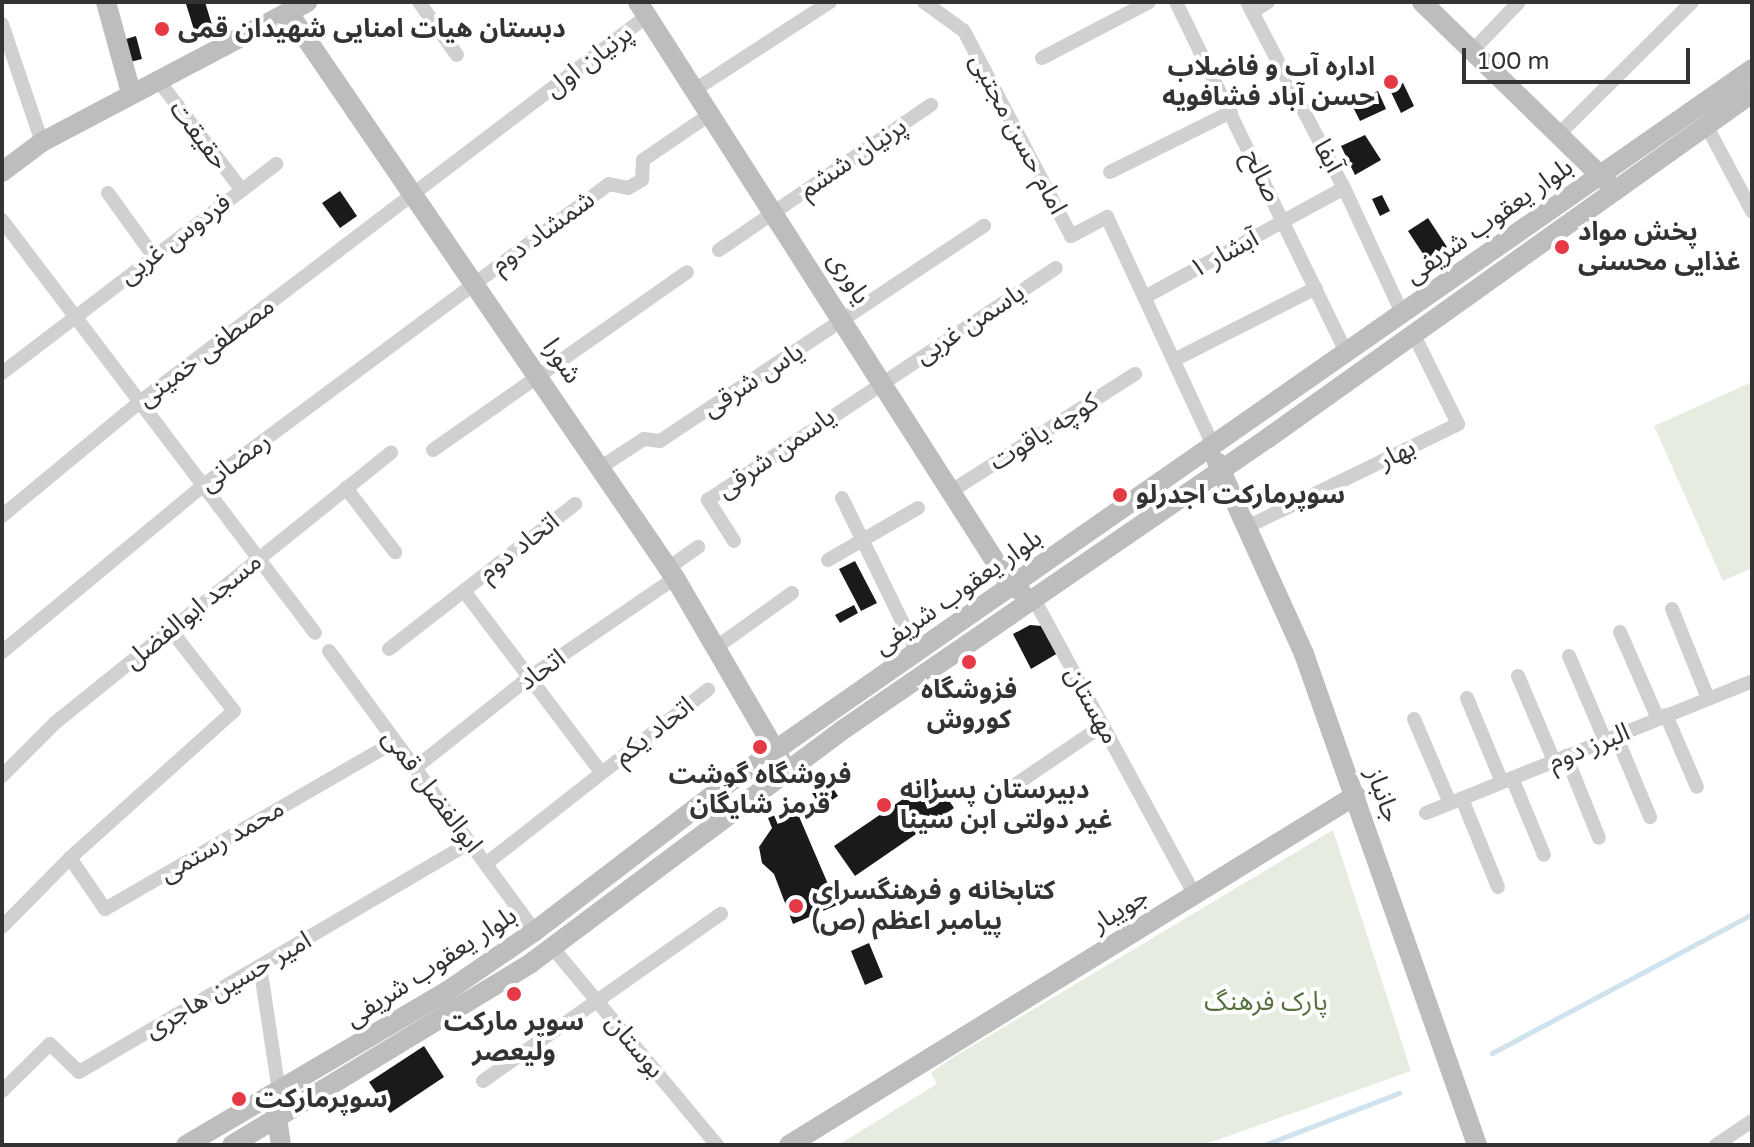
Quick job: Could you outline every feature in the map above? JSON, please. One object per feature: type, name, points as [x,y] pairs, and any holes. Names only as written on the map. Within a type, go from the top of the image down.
[{"type":"main road","points":[[106,2],[131,93]]},
{"type":"main road","points":[[2,172],[42,142],[307,2]]},
{"type":"main road","points":[[1422,2],[1607,182]]},
{"type":"main road","name":"یاوری","points":[[642,9],[883,379],[1011,586]]},
{"type":"main road","name":"شورا","points":[[288,12],[476,280],[671,573],[718,646],[787,771]]},
{"type":"main road","name":"بلوار یعقوب شریفی","points":[[186,1145],[279,1092],[535,931],[776,750],[1402,313],[1607,182],[1700,117],[1752,69]]},
{"type":"main road","name":"بلوار یعقوب شریفی","points":[[1700,117],[1752,93]]},
{"type":"main road","name":"بلوار یعقوب شریفی","points":[[232,1145],[552,947],[787,771],[1220,471],[1413,333],[1607,182]]},
{"type":"main road","name":"جانباز","points":[[1213,445],[1220,471],[1304,654],[1477,1145]]},
{"type":"main road","points":[[1011,586],[1034,599]]},
{"type":"main road","name":"جویبار","points":[[789,1145],[1356,795]]},
{"type":"main road","points":[[279,1092],[274,1121],[281,1145]]},
{"type":"street","points":[[419,2],[457,55]]},
{"type":"street","points":[[696,89],[830,2]]},
{"type":"street","name":"امام حسن مجتبی","points":[[924,2],[964,31],[1071,236],[1107,217],[1213,445]]},
{"type":"street","points":[[1042,58],[1149,2]]},
{"type":"street","name":"صالح","points":[[1176,2],[1346,352]]},
{"type":"street","points":[[1249,7],[1268,2]]},
{"type":"street","points":[[1473,50],[1519,2]]},
{"type":"street","points":[[1560,133],[1692,2]]},
{"type":"street","name":"آبفا","points":[[1249,7],[1344,188],[1402,313]]},
{"type":"street","name":"پرنیان اول","points":[[415,193],[531,105],[642,9]]},
{"type":"street","points":[[2,24],[6,48],[42,142]]},
{"type":"street","name":"حقیقت","points":[[158,80],[241,189]]},
{"type":"street","name":"پرنیان ششم","points":[[719,250],[931,105]]},
{"type":"street","points":[[1110,172],[1231,112]]},
{"type":"street","name":"شمشاد دوم","points":[[476,280],[609,184],[628,188],[642,180],[643,160],[712,113]]},
{"type":"street","points":[[1700,117],[1752,211]]},
{"type":"street","name":"فردوس غربی","points":[[2,373],[152,254],[276,164]]},
{"type":"street","name":"آبشار ۱","points":[[1145,297],[1344,188]]},
{"type":"street","points":[[108,193],[152,254]]},
{"type":"street","name":"مصطفی خمینی","points":[[2,516],[141,401],[415,193]]},
{"type":"street","points":[[2,220],[315,633]]},
{"type":"street","name":"یاس شرقی","points":[[601,467],[644,439],[660,441],[984,226]]},
{"type":"street","name":"یاسمن غربی","points":[[883,379],[1056,268]]},
{"type":"street","points":[[433,450],[687,272]]},
{"type":"street","name":"رمضانی","points":[[2,652],[205,484],[476,280]]},
{"type":"street","points":[[1174,360],[1316,288]]},
{"type":"street","name":"بهار","points":[[1245,528],[1458,424],[1413,333]]},
{"type":"street","name":"کوچه یاقوت","points":[[953,490],[1135,374]]},
{"type":"street","name":"یاسمن شرقی","points":[[734,541],[708,500],[883,379]]},
{"type":"street","name":"مسجد ابوالفضل","points":[[2,776],[56,722],[391,453]]},
{"type":"street","points":[[346,488],[395,552]]},
{"type":"street","points":[[842,498],[917,652]]},
{"type":"street","name":"اتحاد دوم","points":[[389,649],[575,504]]},
{"type":"street","points":[[828,560],[918,508]]},
{"type":"street","name":"اتحاد","points":[[415,768],[530,677],[671,573],[698,547]]},
{"type":"street","name":"اتحاد دوم","points":[[464,591],[530,677]]},
{"type":"street","points":[[718,646],[792,593]]},
{"type":"street","name":"مهستان","points":[[1034,599],[1195,895]]},
{"type":"street","points":[[1672,609],[1708,698]]},
{"type":"street","points":[[2,927],[70,858],[234,711],[170,629]]},
{"type":"street","points":[[1620,632],[1697,787]]},
{"type":"street","name":"ابوالفضل قمی","points":[[329,651],[535,931]]},
{"type":"street","points":[[1569,656],[1650,817]]},
{"type":"street","points":[[1518,676],[1599,838]]},
{"type":"street","name":"اتحاد یکم","points":[[530,677],[601,772]]},
{"type":"street","name":"البرز دوم","points":[[1426,813],[1752,681]]},
{"type":"street","name":"اتحاد یکم","points":[[487,863],[708,690]]},
{"type":"street","points":[[1467,698],[1544,855]]},
{"type":"street","points":[[1414,719],[1498,887]]},
{"type":"street","points":[[1009,789],[1103,725]]},
{"type":"street","name":"محمد رستمی","points":[[70,858],[105,909],[394,742]]},
{"type":"street","name":"امیر حسین هاجری","points":[[2,1091],[50,1044],[79,1072],[469,843]]},
{"type":"street","points":[[483,1081],[721,914]]},
{"type":"street","name":"بوستان","points":[[552,947],[717,1145]]},
{"type":"street","points":[[260,966],[279,1092]]},
{"type":"street","points":[[1716,1145],[1752,1121]]},
{"type":"green space","points":[[1752,382],[1752,568],[1723,581],[1654,426]]},
{"type":"green space","name":"پارک فرهنگ","points":[[1333,830],[1411,1071],[1203,1145],[838,1145],[937,1084],[931,1073],[952,1058]]},
{"type":"building","points":[[205,2],[212,25],[195,33],[186,4]]},
{"type":"building","points":[[136,36],[142,59],[130,62],[123,40]]},
{"type":"building","points":[[1403,83],[1414,106],[1401,113],[1390,90]]},
{"type":"building","points":[[1378,91],[1386,109],[1360,121],[1351,103]]},
{"type":"building","points":[[1365,135],[1381,160],[1355,175],[1341,146]]},
{"type":"building","points":[[340,191],[357,216],[340,228],[322,203]]},
{"type":"building","points":[[1382,195],[1390,211],[1380,216],[1372,199]]},
{"type":"building","points":[[1428,218],[1447,247],[1427,260],[1408,231]]},
{"type":"building","points":[[855,561],[877,603],[861,611],[839,569]]},
{"type":"building","points":[[854,605],[858,613],[840,623],[835,615]]},
{"type":"building","points":[[1030,625],[1042,626],[1058,653],[1031,669],[1013,634]]},
{"type":"building","name":"دبیرستان پسرانه غیر دولتی ابن سینا","points":[[934,778],[954,808],[855,876],[834,846]]},
{"type":"building","points":[[829,782],[838,796],[821,807],[812,793]]},
{"type":"building","points":[[795,807],[837,905],[793,924],[774,874],[762,863],[759,847],[772,828],[768,818]]},
{"type":"building","points":[[869,943],[883,977],[865,985],[851,951]]},
{"type":"building","points":[[424,1046],[444,1077],[390,1113],[369,1082]]},
{"type":"waterway","points":[[1492,1053],[1752,914]]},
{"type":"waterway","points":[[1264,1145],[1399,1093]]},
{"type":"place","name":"دبستان هیات امنایی شهیدان قمی","points":[[162,29]]},
{"type":"place","name":"اداره آب و فاضلاب حسن آباد فشافویه","points":[[1391,82]]},
{"type":"place","name":"پخش مواد غذایی محسنی","points":[[1562,247]]},
{"type":"place","name":"سوپرمارکت اجدرلو","points":[[1120,495]]},
{"type":"place","name":"فزوشگاه کوروش","points":[[969,662]]},
{"type":"place","name":"فروشگاه گوشت قرمز شایگان","points":[[760,747]]},
{"type":"place","name":"دبیرستان پسرانه غیر دولتی ابن سینا","points":[[884,805]]},
{"type":"place","name":"کتابخانه و فرهنگسرای پیامبر اعظم (ص)","points":[[796,906]]},
{"type":"place","name":"سوپر مارکت ولیعصر","points":[[514,994]]},
{"type":"place","name":"سوپرمارکت","points":[[239,1099]]}]
